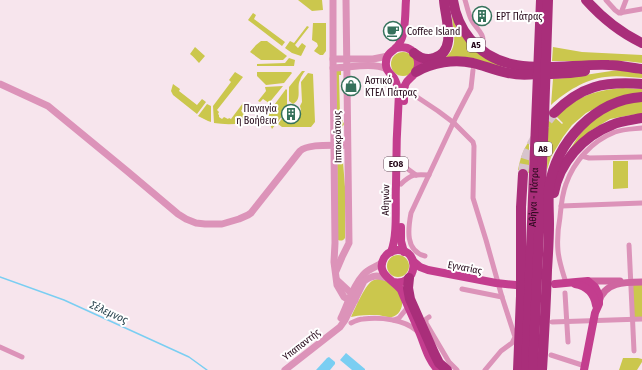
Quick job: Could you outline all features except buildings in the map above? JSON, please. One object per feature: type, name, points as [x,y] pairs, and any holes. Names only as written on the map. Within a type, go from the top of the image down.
[{"type":"highway","points":[[411,50],[422,58],[429,60],[441,56],[445,52],[449,39],[444,0]]},
{"type":"highway","name":"Α5","points":[[453,0],[455,10],[463,28],[474,44],[495,58],[520,70],[575,73],[629,67],[642,69]]},
{"type":"highway","name":"Αθήνα - Πάτρα","points":[[526,370],[541,0]]},
{"type":"highway","name":"Αθήνα - Πάτρα","points":[[533,370],[543,157],[548,0]]},
{"type":"highway","points":[[586,0],[607,22],[620,32],[642,43]]},
{"type":"highway","points":[[413,75],[423,68],[445,62],[460,61],[473,63],[500,72],[520,70]]},
{"type":"highway","points":[[554,113],[561,105],[574,96],[594,87],[622,82],[642,84]]},
{"type":"highway","points":[[542,370],[547,295],[549,223],[548,204],[549,187],[553,172],[563,148],[582,124],[593,115],[617,102],[642,97]]},
{"type":"highway","points":[[549,223],[555,190],[560,175],[576,150],[591,136],[613,124],[642,118]]},
{"type":"highway","points":[[518,370],[523,174]]},
{"type":"highway","points":[[409,278],[408,288],[410,299],[434,353],[447,370]]},
{"type":"highway","points":[[512,370],[520,334]]},
{"type":"main road","name":"Αθηνών","points":[[388,56],[401,42],[404,30],[406,0]]},
{"type":"main road","name":"Αθηνών","points":[[404,30],[405,37],[411,50],[418,60],[418,68],[405,87],[404,92],[400,235],[404,252]]},
{"type":"main road","points":[[396,48],[402,47],[411,50]]},
{"type":"main road","points":[[387,69],[386,62],[388,56]]},
{"type":"main road","name":"Αθηνών","points":[[382,263],[384,258],[391,252],[395,237],[399,93],[394,77],[388,72],[387,69]]},
{"type":"main road","points":[[394,77],[401,80],[413,75]]},
{"type":"main road","points":[[390,280],[400,282],[406,280],[413,273],[414,268],[414,262],[410,256],[400,250],[391,252]]},
{"type":"main road","name":"Εγνατίας","points":[[414,262],[420,267],[428,270],[496,283],[516,285]]},
{"type":"main road","points":[[382,263],[383,271],[401,290],[421,335],[428,356],[436,369]]},
{"type":"main road","points":[[556,284],[576,282],[642,282]]},
{"type":"main road","points":[[588,282],[595,287],[599,295],[599,304]]},
{"type":"main road","points":[[584,368],[595,317],[602,294],[610,287],[631,282]]},
{"type":"main road","points":[[566,283],[580,285],[591,292],[595,300],[595,317]]},
{"type":"street","name":"Ιπποκράτους","points":[[334,0],[334,262],[337,285],[344,296],[352,298]]},
{"type":"street","name":"Ιπποκράτους","points":[[336,275],[348,243],[346,0]]},
{"type":"street","points":[[465,0],[471,19],[484,39],[483,44]]},
{"type":"street","points":[[606,0],[618,13],[642,9]]},
{"type":"street","points":[[621,13],[626,0]]},
{"type":"street","points":[[333,59],[373,59],[388,56]]},
{"type":"street","points":[[333,68],[369,66],[387,69]]},
{"type":"street","points":[[425,256],[419,254],[410,245],[409,226],[411,213],[471,88],[473,70]]},
{"type":"street","points":[[0,84],[48,106],[178,214],[196,223],[222,224],[240,219],[251,213],[303,148],[313,146],[347,145]]},
{"type":"street","points":[[414,95],[454,123],[473,142],[473,198],[514,338],[510,345],[501,351],[485,370]]},
{"type":"street","points":[[566,283],[561,269],[558,251],[558,228],[561,206],[570,174],[588,149],[598,142],[614,132],[642,128]]},
{"type":"street","points":[[582,156],[589,158],[642,157]]},
{"type":"street","points":[[402,162],[405,167],[416,175]]},
{"type":"street","points":[[401,184],[408,177],[416,175],[429,175]]},
{"type":"street","points":[[561,206],[642,202]]},
{"type":"street","points":[[629,245],[634,351]]},
{"type":"street","points":[[341,284],[347,286],[352,284],[359,280],[368,271],[382,263]]},
{"type":"street","points":[[336,275],[338,281],[352,298]]},
{"type":"street","points":[[352,298],[364,281],[370,277],[377,276],[390,280]]},
{"type":"street","points":[[352,298],[359,280]]},
{"type":"street","points":[[462,289],[501,295]]},
{"type":"street","points":[[565,294],[568,342]]},
{"type":"street","name":"Υπαπαντής","points":[[285,370],[340,326],[345,320],[352,298]]},
{"type":"street","points":[[393,320],[399,318],[408,307]]},
{"type":"street","points":[[429,317],[426,319],[426,323],[448,362],[457,370]]},
{"type":"street","points":[[552,322],[566,322],[595,317],[632,320],[642,319]]},
{"type":"street","points":[[351,323],[362,319],[393,320],[404,322],[421,335]]},
{"type":"street","points":[[0,347],[22,357]]},
{"type":"street","points":[[551,355],[584,368]]},
{"type":"shaded area","points":[[298,0],[322,0],[323,10],[312,11]]},
{"type":"shaded area","points":[[253,13],[256,15],[254,19],[285,42],[282,46],[248,20]]},
{"type":"shaded area","points":[[452,14],[457,29],[466,41],[484,56],[503,67],[443,59],[449,55],[454,44]]},
{"type":"shaded area","points":[[313,23],[326,23],[326,51],[323,55],[320,55],[314,51],[318,46],[317,43],[312,40]]},
{"type":"shaded area","points":[[307,26],[309,27],[295,45],[298,48],[302,43],[306,46],[301,56],[292,53],[285,48],[290,41],[294,43]]},
{"type":"shaded area","points":[[261,41],[267,41],[287,56],[283,60],[261,60],[250,52]]},
{"type":"shaded area","points":[[195,47],[205,56],[199,63],[190,54]]},
{"type":"shaded area","points":[[553,47],[582,52],[642,55],[642,63],[625,61],[552,61]]},
{"type":"shaded area","points":[[403,52],[411,56],[415,64],[411,72],[403,76],[395,72],[391,64],[395,56]]},
{"type":"shaded area","points":[[289,58],[295,60],[294,66],[257,66],[257,64],[285,63]]},
{"type":"shaded area","points":[[336,70],[341,71],[341,75],[339,75],[340,115],[344,124],[338,133],[337,132]]},
{"type":"shaded area","points":[[618,70],[642,73],[642,78],[614,76],[591,80],[569,91],[551,105],[553,79]]},
{"type":"shaded area","points":[[302,71],[305,71],[299,83],[299,96],[293,104],[289,101],[289,87]]},
{"type":"shaded area","points":[[235,72],[243,77],[217,110],[219,112],[219,117],[222,119],[224,117],[231,119],[243,103],[245,104],[241,111],[253,119],[234,124],[214,123],[213,106],[231,82],[229,80]]},
{"type":"shaded area","points":[[257,72],[292,73],[284,83],[266,85],[257,76]]},
{"type":"shaded area","points":[[308,73],[313,74],[315,122],[311,127],[282,127],[278,124],[283,117],[288,122],[295,122],[298,117],[302,102],[301,82]]},
{"type":"shaded area","points":[[173,84],[180,89],[179,91],[197,105],[202,99],[206,102],[197,114],[173,95],[171,91]]},
{"type":"shaded area","points":[[283,86],[269,103],[263,99],[260,102],[258,101],[266,91],[265,87]]},
{"type":"shaded area","points":[[623,88],[642,89],[642,94],[611,100],[586,113],[572,125],[563,137],[551,157],[547,170],[548,111],[562,124],[563,123],[556,116],[582,97],[605,90]]},
{"type":"shaded area","points":[[286,89],[287,105],[283,110],[283,115],[272,129],[266,116]]},
{"type":"shaded area","points":[[642,99],[642,114],[610,119],[590,131],[577,143],[561,164],[579,135],[593,120],[609,109]]},
{"type":"shaded area","points":[[207,104],[211,106],[211,122],[198,116]]},
{"type":"shaded area","points":[[529,141],[529,173],[518,170],[522,155]]},
{"type":"shaded area","points":[[338,148],[340,151],[339,157],[343,162],[345,187],[345,238],[341,241],[338,240]]},
{"type":"shaded area","points":[[613,161],[628,161],[628,188],[613,189]]},
{"type":"shaded area","points":[[398,255],[406,258],[409,266],[406,274],[398,277],[390,274],[387,266],[390,258]]},
{"type":"shaded area","points":[[376,279],[392,284],[398,290],[402,301],[400,311],[392,317],[361,315],[351,317],[361,296],[371,282]]},
{"type":"shaded area","points":[[631,282],[642,282],[642,319],[633,320]]},
{"type":"shaded area","points":[[623,358],[638,358],[642,359],[642,362],[637,370],[619,370]]},
{"type":"water","points":[[346,353],[365,370],[352,370],[340,360]]},
{"type":"water","points":[[329,357],[335,362],[330,370],[316,370],[327,358]]},
{"type":"waterway","name":"Σέλεμνος","points":[[0,277],[64,300],[189,357],[207,370]]},
{"type":"tunnel","points":[[523,174],[525,160],[534,140],[554,113]]},
{"type":"place","name":"ΕΡΤ Πάτρας","points":[[482,16]]},
{"type":"place","name":"Coffee Island","points":[[393,31]]},
{"type":"place","name":"Αστικό ΚΤΕΛ Πάτρας","points":[[351,86]]},
{"type":"place","name":"Παναγία η Βοήθεια","points":[[291,114]]}]
